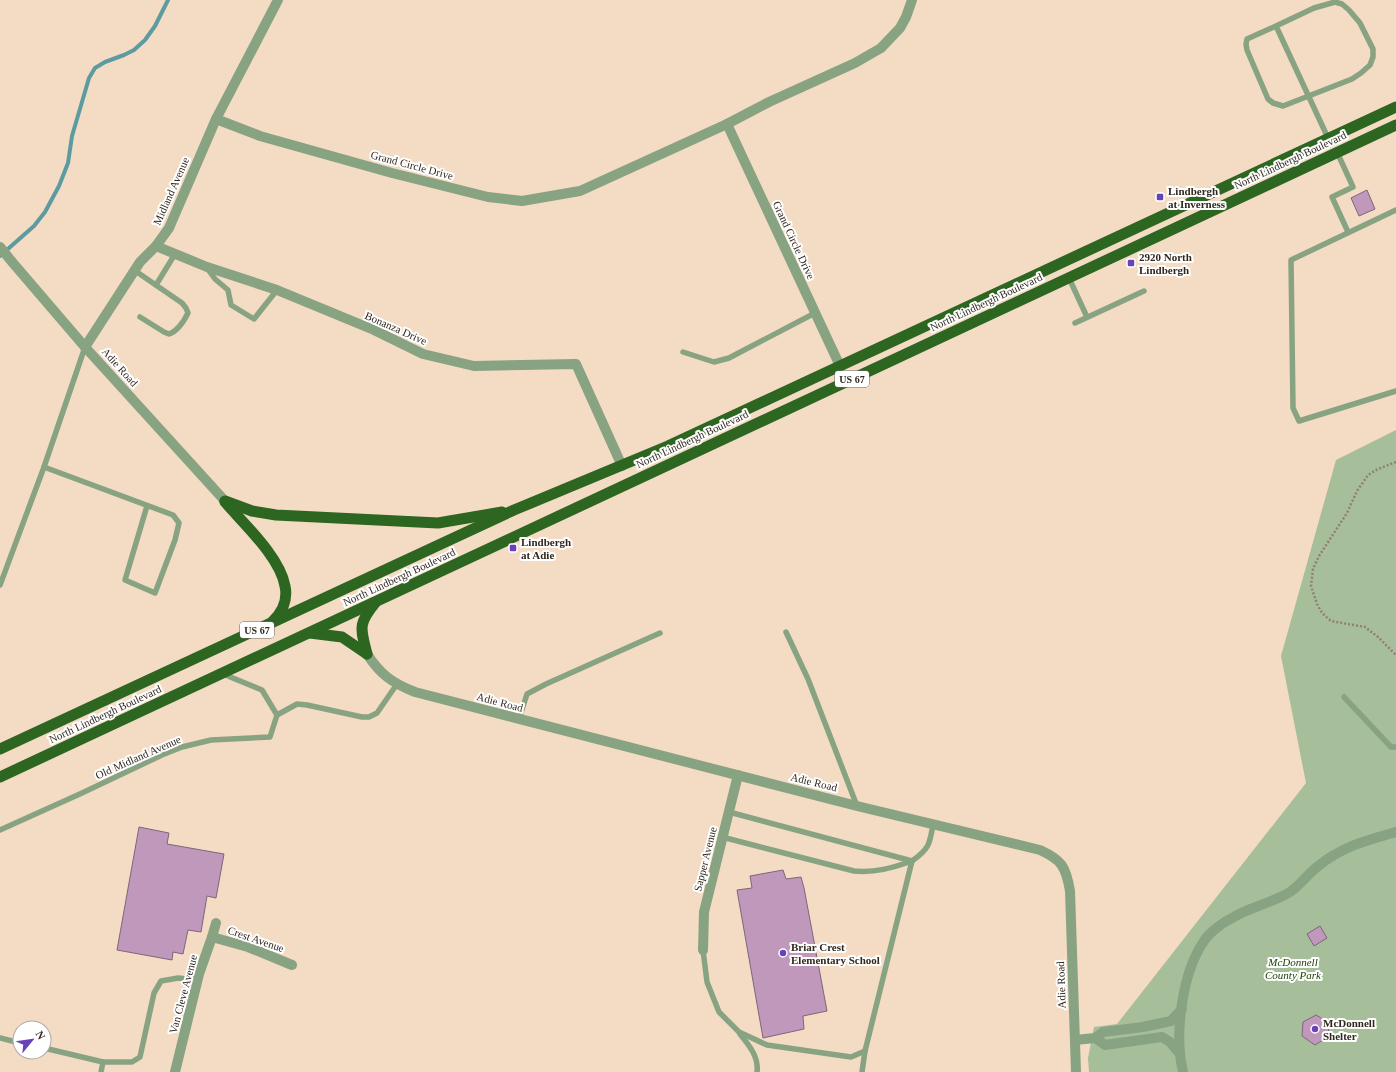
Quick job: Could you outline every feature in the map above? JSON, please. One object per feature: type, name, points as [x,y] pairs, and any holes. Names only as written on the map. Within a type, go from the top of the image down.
[{"type":"highway","name":"North Lindbergh Boulevard","points":[[0,750],[514,510],[668,446],[1396,107]]},
{"type":"highway","name":"North Lindbergh Boulevard","points":[[0,777],[1396,125]]},
{"type":"highway","points":[[225,501],[252,511],[276,515],[438,523],[514,510]]},
{"type":"highway","points":[[225,501],[268,552],[280,570],[285,586],[285,600],[279,615],[271,624]]},
{"type":"highway","points":[[367,654],[361,629],[365,615],[376,602]]},
{"type":"highway","points":[[309,633],[342,637],[367,654]]},
{"type":"street","points":[[216,119],[278,0]]},
{"type":"street","name":"Grand Circle Drive","points":[[216,119],[260,136],[440,186],[488,197],[522,201],[580,191],[727,124],[753,110],[855,63],[881,48],[900,28],[912,0]]},
{"type":"street","name":"Midland Avenue","points":[[85,347],[134,270],[156,246],[169,228],[216,119]]},
{"type":"street","name":"Grand Circle Drive","points":[[727,124],[840,366]]},
{"type":"street","name":"Bonanza Drive","points":[[156,246],[207,267],[277,290],[374,330],[430,356],[474,366],[576,364],[622,466]]},
{"type":"street","name":"Adie Road","points":[[0,247],[12,263],[85,347],[225,501]]},
{"type":"street","name":"Adie Road","points":[[367,654],[381,672],[398,684],[415,692],[738,776],[1040,850],[1057,859],[1064,869],[1070,891],[1076,1072]]},
{"type":"street","name":"Sapper Avenue","points":[[702,950],[704,912],[738,776]]},
{"type":"street","points":[[1183,1072],[1179,1053],[1184,991],[1191,965],[1205,940],[1218,927],[1232,918],[1290,892],[1317,867],[1340,851],[1365,840],[1396,832]]},
{"type":"street","name":"Van Cleve Avenue","points":[[175,1072],[198,980],[216,923]]},
{"type":"street","name":"Crest Avenue","points":[[212,937],[248,947],[292,965]]},
{"type":"street","points":[[1075,1040],[1095,1038],[1104,1032],[1143,1027],[1171,1021],[1182,1009]]},
{"type":"street","points":[[1095,1038],[1104,1045],[1162,1037],[1170,1042],[1179,1053]]},
{"type":"lane","points":[[1335,2],[1342,4],[1360,23],[1373,49],[1373,57],[1370,65],[1352,79],[1283,106],[1273,103],[1268,100],[1247,50],[1246,44],[1247,39],[1276,26],[1314,8],[1335,2]]},
{"type":"lane","points":[[1276,26],[1328,138]]},
{"type":"lane","points":[[1337,152],[1354,186],[1332,197],[1348,232]]},
{"type":"lane","points":[[1396,210],[1291,260],[1293,408],[1299,421],[1396,391]]},
{"type":"lane","points":[[156,285],[175,254]]},
{"type":"lane","points":[[207,267],[215,279],[228,290],[231,305],[254,319],[277,290]]},
{"type":"lane","points":[[134,270],[182,303],[188,313],[185,320],[176,330],[169,334],[140,317]]},
{"type":"lane","points":[[1069,278],[1087,317]]},
{"type":"lane","points":[[1075,323],[1144,291]]},
{"type":"lane","points":[[683,352],[714,362],[729,358],[815,313]]},
{"type":"lane","points":[[0,585],[44,467],[85,347]]},
{"type":"lane","points":[[44,467],[173,515],[179,523],[175,540],[155,592],[125,580],[147,506]]},
{"type":"lane","points":[[786,632],[808,679],[857,806]]},
{"type":"lane","points":[[519,719],[528,694],[546,684],[660,633]]},
{"type":"lane","points":[[223,674],[262,690],[277,715],[297,704],[362,717],[369,717],[377,713],[398,684]]},
{"type":"lane","points":[[1344,697],[1391,747],[1396,747]]},
{"type":"lane","name":"Old Midland Avenue","points":[[0,830],[182,747],[211,740],[270,737],[277,715]]},
{"type":"lane","points":[[729,812],[912,861]]},
{"type":"lane","points":[[722,837],[854,871],[868,873],[884,870],[912,861],[924,853],[930,840],[933,824]]},
{"type":"lane","points":[[862,1072],[865,1051],[912,861]]},
{"type":"lane","points":[[702,950],[707,982],[719,1012],[739,1032],[754,1052],[758,1068],[757,1072]]},
{"type":"lane","points":[[52,1050],[103,1062],[132,1062],[140,1057],[154,993],[161,981],[178,978],[198,980]]},
{"type":"lane","points":[[739,1032],[767,1045],[851,1057],[865,1051]]},
{"type":"lane","points":[[0,1038],[12,1041]]},
{"type":"lane","points":[[101,1072],[103,1062]]},
{"type":"path","points":[[1396,462],[1378,469],[1368,475],[1357,491],[1346,513],[1319,556],[1313,569],[1312,586],[1317,604],[1322,613],[1331,621],[1365,627],[1378,637],[1396,655]]},
{"type":"green space","name":"McDonnell County Park","points":[[1396,430],[1396,1072],[1089,1072],[1088,1058],[1094,1027],[1117,1024],[1306,783],[1281,656],[1336,460]]},
{"type":"building","points":[[1367,190],[1375,209],[1359,216],[1351,198]]},
{"type":"building","points":[[139,827],[169,833],[167,844],[224,854],[216,898],[207,896],[201,932],[188,930],[183,954],[173,952],[172,960],[117,950]]},
{"type":"building","points":[[783,870],[786,879],[801,877],[827,1011],[803,1016],[804,1029],[763,1038],[737,890],[752,888],[750,876]]},
{"type":"building","points":[[1320,926],[1327,938],[1314,946],[1307,934]]},
{"type":"building","name":"McDonnell Shelter","points":[[1316,1015],[1329,1023],[1328,1037],[1315,1045],[1302,1036],[1303,1022]]},
{"type":"waterway","points":[[0,256],[34,226],[45,212],[59,186],[68,163],[72,136],[89,78],[95,68],[105,62],[134,50],[145,40],[155,26],[168,0]]},
{"type":"place","name":"Lindbergh at Inverness","points":[[1160,197]]},
{"type":"place","name":"2920 North Lindbergh","points":[[1131,263]]},
{"type":"place","name":"Lindbergh at Adie","points":[[513,548]]},
{"type":"place","name":"Briar Crest Elementary School","points":[[783,953]]},
{"type":"place","name":"McDonnell Shelter","points":[[1315,1029]]}]
